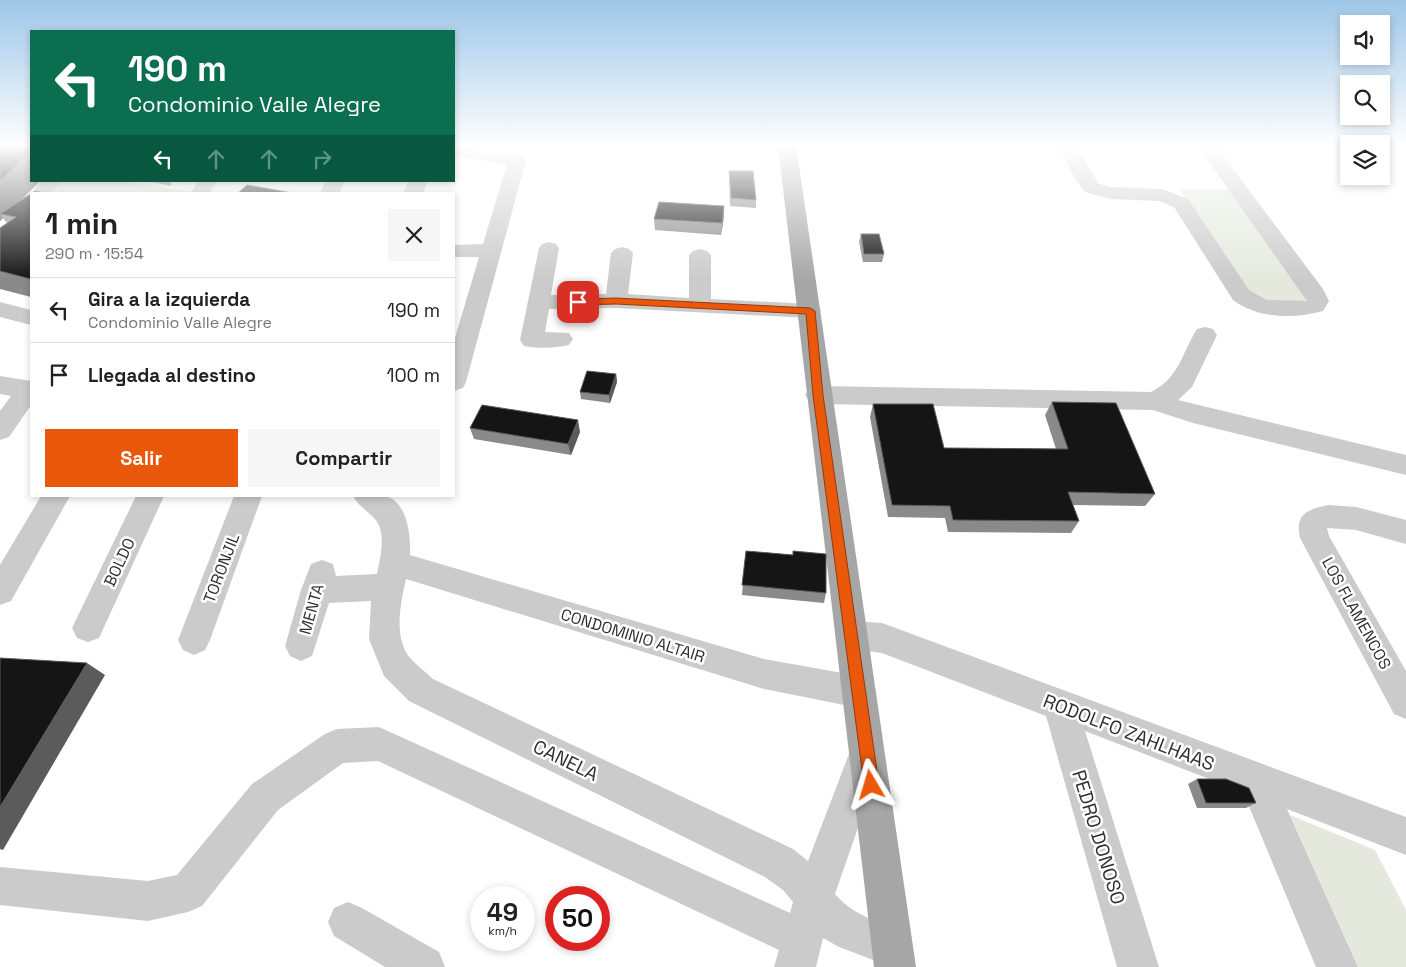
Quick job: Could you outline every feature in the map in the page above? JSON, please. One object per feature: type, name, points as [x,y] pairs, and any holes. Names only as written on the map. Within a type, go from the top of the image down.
[{"type":"main road","points":[[793,190],[810,311],[818,395],[894,957]]},
{"type":"street","points":[[455,378],[508,190]]},
{"type":"street","points":[[1098,190],[1110,194],[1162,195],[1179,202],[1241,295],[1250,303],[1266,307],[1315,306],[1318,300],[1315,294],[1239,190]]},
{"type":"street","points":[[549,248],[532,340],[562,339]]},
{"type":"street","points":[[455,250],[491,250]]},
{"type":"street","points":[[616,301],[622,254]]},
{"type":"street","points":[[700,255],[700,306]]},
{"type":"street","points":[[539,302],[616,301],[810,311]]},
{"type":"street","points":[[0,309],[30,318]]},
{"type":"street","points":[[1154,401],[1170,394],[1181,385],[1189,373],[1199,344],[1206,335]]},
{"type":"street","points":[[0,385],[30,389],[0,430]]},
{"type":"street","points":[[818,395],[1154,401],[1193,414],[1406,465]]},
{"type":"street","points":[[0,592],[55,497]]},
{"type":"street","name":"BOLDO","points":[[88,628],[150,497]]},
{"type":"street","name":"TORONJIL","points":[[194,640],[248,497]]},
{"type":"street","name":"CANELA","points":[[368,497],[383,508],[395,528],[400,577],[384,612],[384,642],[397,670],[407,681],[421,690],[780,863],[802,880],[826,914],[842,927],[894,957]]},
{"type":"street","name":"LOS FLAMENCOS","points":[[1406,532],[1331,515],[1322,516],[1313,522],[1315,538],[1406,703]]},
{"type":"street","name":"CONDOMINIO ALTAIR","points":[[319,581],[400,577],[764,674],[859,692]]},
{"type":"street","name":"MENTA","points":[[301,646],[319,581]]},
{"type":"street","name":"RODOLFO ZAHLHAAS","points":[[851,635],[882,638],[1406,836]]},
{"type":"street","name":"PEDRO DONOSO","points":[[1060,706],[1138,967]]},
{"type":"street","points":[[0,886],[148,901],[188,892],[265,797],[336,746],[379,744],[799,953],[814,897],[867,751]]},
{"type":"street","points":[[1256,780],[1337,967]]},
{"type":"street","points":[[348,922],[424,967]]},
{"type":"shaded area","points":[[44,190],[182,190],[194,192],[42,192]]},
{"type":"shaded area","points":[[1180,190],[1234,190],[1307,293],[1307,302],[1267,303],[1250,296]]},
{"type":"shaded area","points":[[1290,815],[1375,850],[1406,910],[1406,967],[1358,967]]},
{"type":"building","points":[[241,190],[277,190],[287,192],[239,192]]},
{"type":"building","points":[[730,190],[755,190],[756,200],[731,198]]},
{"type":"building","points":[[30,194],[30,279],[0,271],[0,228],[16,217],[0,214]]},
{"type":"building","points":[[659,202],[724,206],[722,223],[654,219]]},
{"type":"building","points":[[861,234],[879,234],[884,254],[864,254]]},
{"type":"building","points":[[587,371],[616,374],[609,395],[580,392]]},
{"type":"building","points":[[1052,402],[1116,403],[1155,494],[1068,492],[1079,521],[953,520],[950,506],[892,505],[873,404],[933,404],[944,448],[1068,449]]},
{"type":"building","points":[[482,405],[578,420],[568,444],[470,428]]},
{"type":"building","points":[[746,551],[793,555],[793,551],[826,554],[826,593],[742,585]]},
{"type":"building","points":[[0,658],[87,663],[0,807]]},
{"type":"building","points":[[1197,779],[1226,779],[1249,788],[1256,803],[1206,803]]},
{"type":"route","points":[[578,302],[616,301],[759,310],[810,311],[818,395],[871,785]]}]
